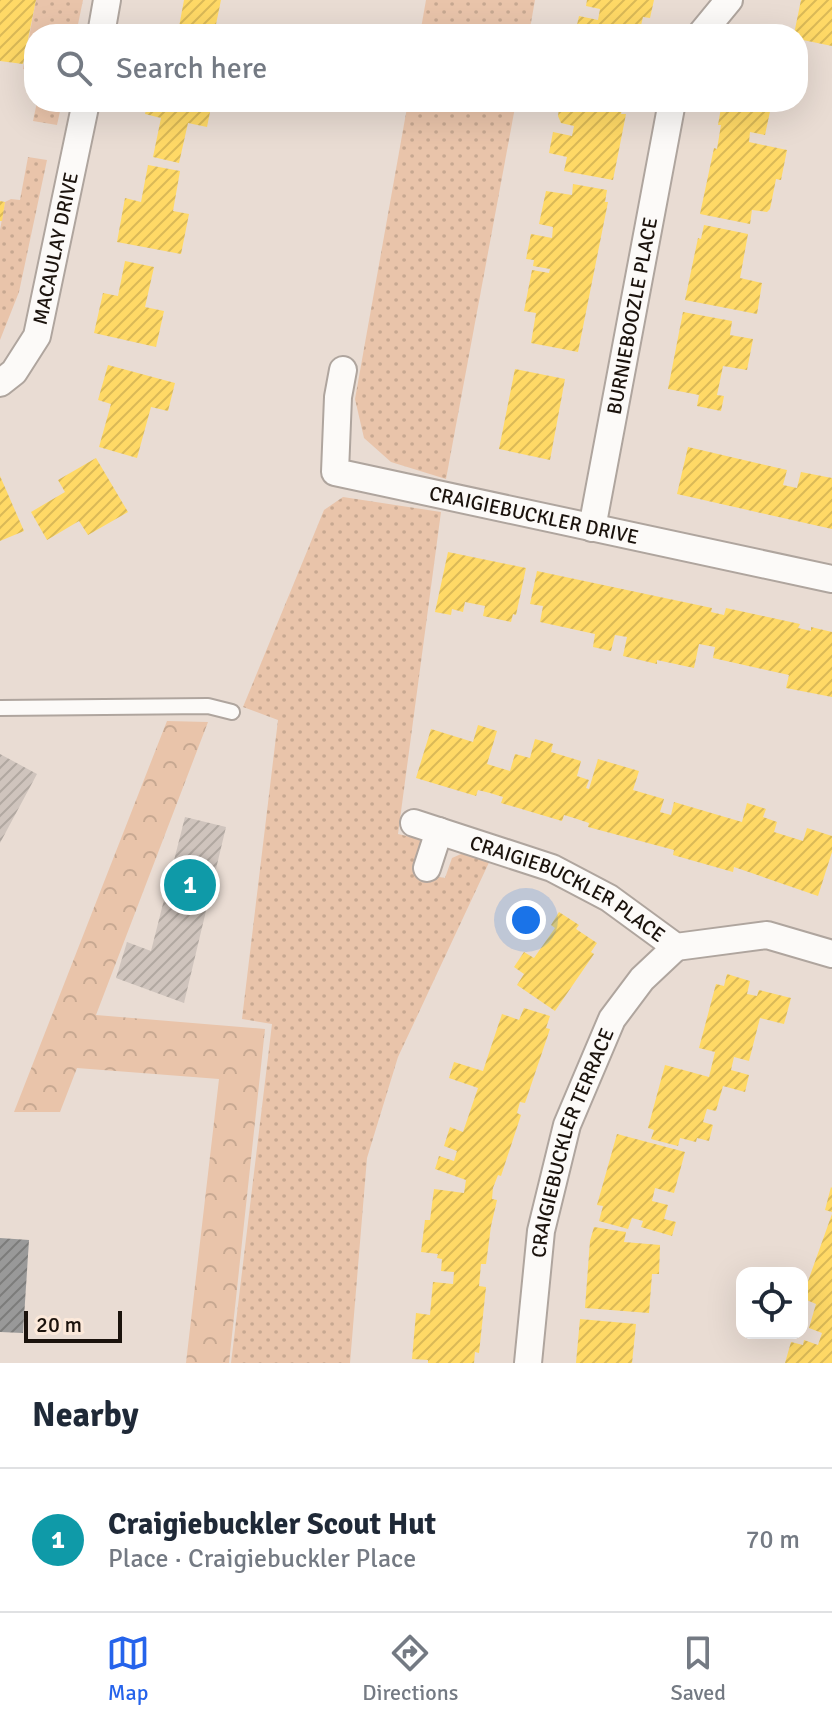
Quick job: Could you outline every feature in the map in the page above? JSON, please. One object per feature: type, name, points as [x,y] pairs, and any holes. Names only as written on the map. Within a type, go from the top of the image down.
[{"type":"street","points":[[103,24],[107,0]]},
{"type":"street","points":[[709,24],[729,0]]},
{"type":"street","name":"MACAULAY DRIVE","points":[[0,383],[14,372],[37,336],[84,112]]},
{"type":"street","name":"BURNIEBOOZLE PLACE","points":[[592,528],[670,112]]},
{"type":"street","name":"CRAIGIEBUCKLER DRIVE","points":[[343,370],[338,397],[335,472],[832,579]]},
{"type":"street","name":"CRAIGIEBUCKLER PLACE","points":[[414,823],[552,868],[609,898],[676,947],[767,935],[832,954]]},
{"type":"street","points":[[427,868],[439,831]]},
{"type":"street","name":"CRAIGIEBUCKLER TERRACE","points":[[528,1363],[541,1231],[567,1125],[612,1019],[642,979],[676,947]]},
{"type":"lane","points":[[0,708],[208,706],[232,712]]},
{"type":"green space","points":[[36,0],[83,0],[78,24],[31,24]]},
{"type":"green space","points":[[426,0],[535,0],[531,24],[422,24]]},
{"type":"green space","points":[[35,112],[60,112],[57,125],[33,121]]},
{"type":"green space","points":[[406,112],[514,112],[446,479],[391,462],[364,438],[355,399]]},
{"type":"green space","points":[[28,157],[47,160],[19,292],[0,340],[0,230],[5,202],[20,200]]},
{"type":"green space","points":[[343,497],[441,512],[398,834],[420,839],[426,855],[423,874],[445,878],[452,858],[470,850],[492,856],[398,1057],[367,1158],[350,1363],[231,1363],[272,1024],[242,1019],[278,720],[243,707],[324,510]]},
{"type":"green space","points":[[167,721],[208,722],[96,1015],[265,1029],[229,1363],[186,1363],[219,1079],[77,1068],[60,1112],[14,1112]]},
{"type":"building: Homes","points":[[0,0],[36,0],[31,24],[24,24],[23,64],[0,61]]},
{"type":"building: Homes","points":[[184,0],[221,0],[216,24],[180,24]]},
{"type":"building: Homes","points":[[587,0],[654,0],[650,18],[643,17],[641,24],[577,24],[579,16],[598,20],[600,9],[586,6]]},
{"type":"building: Homes","points":[[801,0],[832,0],[832,46],[808,41],[808,24],[796,24]]},
{"type":"building: Homes","points":[[210,112],[207,127],[188,123],[179,163],[153,157],[161,118],[145,114]]},
{"type":"building: Homes","points":[[558,112],[626,114],[613,180],[564,171],[567,157],[549,153],[553,132],[572,136],[574,126],[561,123]]},
{"type":"building: Homes","points":[[720,112],[770,112],[765,135],[750,132],[749,142],[787,150],[781,180],[776,179],[770,209],[767,212],[752,210],[750,224],[700,214],[714,148],[717,149],[721,125],[718,125]]},
{"type":"building: Homes","points":[[148,165],[180,171],[173,211],[189,214],[181,254],[117,242],[125,198],[141,202]]},
{"type":"building: Homes","points":[[573,184],[607,190],[605,202],[608,202],[578,352],[531,343],[536,313],[524,311],[532,270],[549,273],[550,269],[533,266],[534,260],[526,259],[531,234],[552,238],[553,227],[539,224],[546,191],[572,195]]},
{"type":"building: Homes","points":[[0,201],[5,202],[2,221],[0,221]]},
{"type":"building: Homes","points":[[704,225],[748,234],[740,278],[762,283],[757,314],[685,300],[698,238],[701,239]]},
{"type":"building: Homes","points":[[125,261],[154,267],[145,307],[164,311],[156,347],[94,333],[103,293],[118,296]]},
{"type":"building: Homes","points":[[683,312],[732,321],[730,335],[753,339],[747,370],[723,366],[717,395],[724,396],[721,411],[697,406],[699,395],[668,389]]},
{"type":"building: Homes","points":[[108,365],[175,383],[168,411],[151,407],[137,458],[99,447],[111,404],[98,400]]},
{"type":"building: Homes","points":[[515,369],[565,379],[550,460],[499,449]]},
{"type":"building: Homes","points":[[688,447],[787,470],[783,485],[797,488],[801,472],[832,478],[832,529],[677,494]]},
{"type":"building: Homes","points":[[96,458],[128,512],[88,535],[79,521],[47,540],[31,512],[65,492],[58,480]]},
{"type":"building: Homes","points":[[0,476],[24,531],[0,541]]},
{"type":"building: Homes","points":[[448,552],[526,568],[516,615],[513,614],[511,622],[483,616],[485,606],[465,602],[463,612],[452,609],[451,615],[435,612]]},
{"type":"building: Homes","points":[[537,571],[712,608],[711,612],[724,615],[726,608],[800,624],[798,628],[811,631],[811,627],[832,632],[832,697],[786,688],[789,675],[713,658],[715,647],[699,644],[694,668],[623,656],[627,637],[615,635],[611,651],[593,647],[595,634],[540,622],[543,606],[530,604]]},
{"type":"building: Homes","points":[[478,725],[497,731],[487,764],[510,771],[515,754],[530,758],[535,739],[553,744],[551,752],[581,761],[577,776],[589,780],[586,788],[589,789],[598,759],[639,771],[633,790],[664,799],[660,812],[671,815],[674,802],[742,822],[747,803],[766,809],[763,817],[777,822],[774,832],[803,841],[807,828],[832,836],[832,852],[818,896],[734,867],[733,872],[673,855],[674,850],[588,827],[589,823],[564,815],[562,821],[501,803],[503,797],[490,793],[478,790],[476,796],[416,778],[431,729],[473,742]]},
{"type":"building: Homes","points":[[559,912],[579,925],[576,929],[597,943],[591,952],[594,954],[555,1011],[517,985],[524,974],[514,967],[524,952],[534,958],[555,928],[551,925]]},
{"type":"building: Homes","points":[[727,974],[750,981],[747,994],[757,996],[759,990],[791,998],[784,1024],[760,1018],[749,1061],[734,1057],[731,1070],[749,1075],[745,1092],[723,1086],[716,1111],[707,1109],[703,1122],[713,1125],[709,1141],[680,1138],[678,1146],[651,1139],[654,1130],[648,1128],[665,1065],[709,1077],[715,1052],[699,1048],[716,984],[724,986]]},
{"type":"building: Homes","points":[[524,1008],[550,1016],[546,1028],[550,1029],[525,1103],[520,1102],[517,1113],[521,1115],[501,1176],[498,1175],[493,1188],[492,1199],[497,1200],[486,1264],[481,1264],[479,1286],[486,1287],[479,1353],[475,1352],[474,1363],[428,1363],[428,1360],[412,1359],[416,1313],[430,1315],[433,1282],[453,1284],[454,1272],[441,1271],[442,1259],[437,1258],[438,1254],[421,1252],[425,1220],[430,1220],[434,1189],[464,1193],[466,1180],[435,1169],[439,1156],[454,1161],[457,1151],[444,1146],[450,1127],[463,1132],[478,1088],[449,1078],[454,1062],[483,1071],[502,1014],[519,1020]]},
{"type":"building: Homes","points":[[617,1134],[685,1152],[674,1193],[655,1188],[652,1201],[668,1205],[664,1219],[676,1222],[672,1236],[641,1227],[643,1221],[632,1218],[628,1229],[599,1221],[603,1206],[597,1205]]},
{"type":"building: Homes","points":[[832,1188],[832,1212],[825,1210]]},
{"type":"building: Homes","points":[[832,1214],[832,1363],[785,1363],[791,1342],[803,1345],[804,1340],[818,1345],[822,1333],[809,1328],[816,1304],[808,1301],[808,1281]]},
{"type":"building: Homes","points":[[594,1227],[626,1232],[624,1242],[660,1245],[659,1274],[652,1274],[649,1313],[585,1308],[590,1241]]},
{"type":"building: Homes","points":[[580,1319],[636,1324],[632,1363],[576,1363]]},
{"type":"building: Industry","points":[[0,1238],[29,1240],[23,1333],[0,1332]]},
{"type":"building: Other","points":[[0,754],[37,774],[0,843]]},
{"type":"building: Other","points":[[185,817],[226,827],[184,1003],[116,978],[127,942],[151,951]]},
{"type":"place","name":"Craigiebuckler Scout Hut","points":[[190,885]]}]
